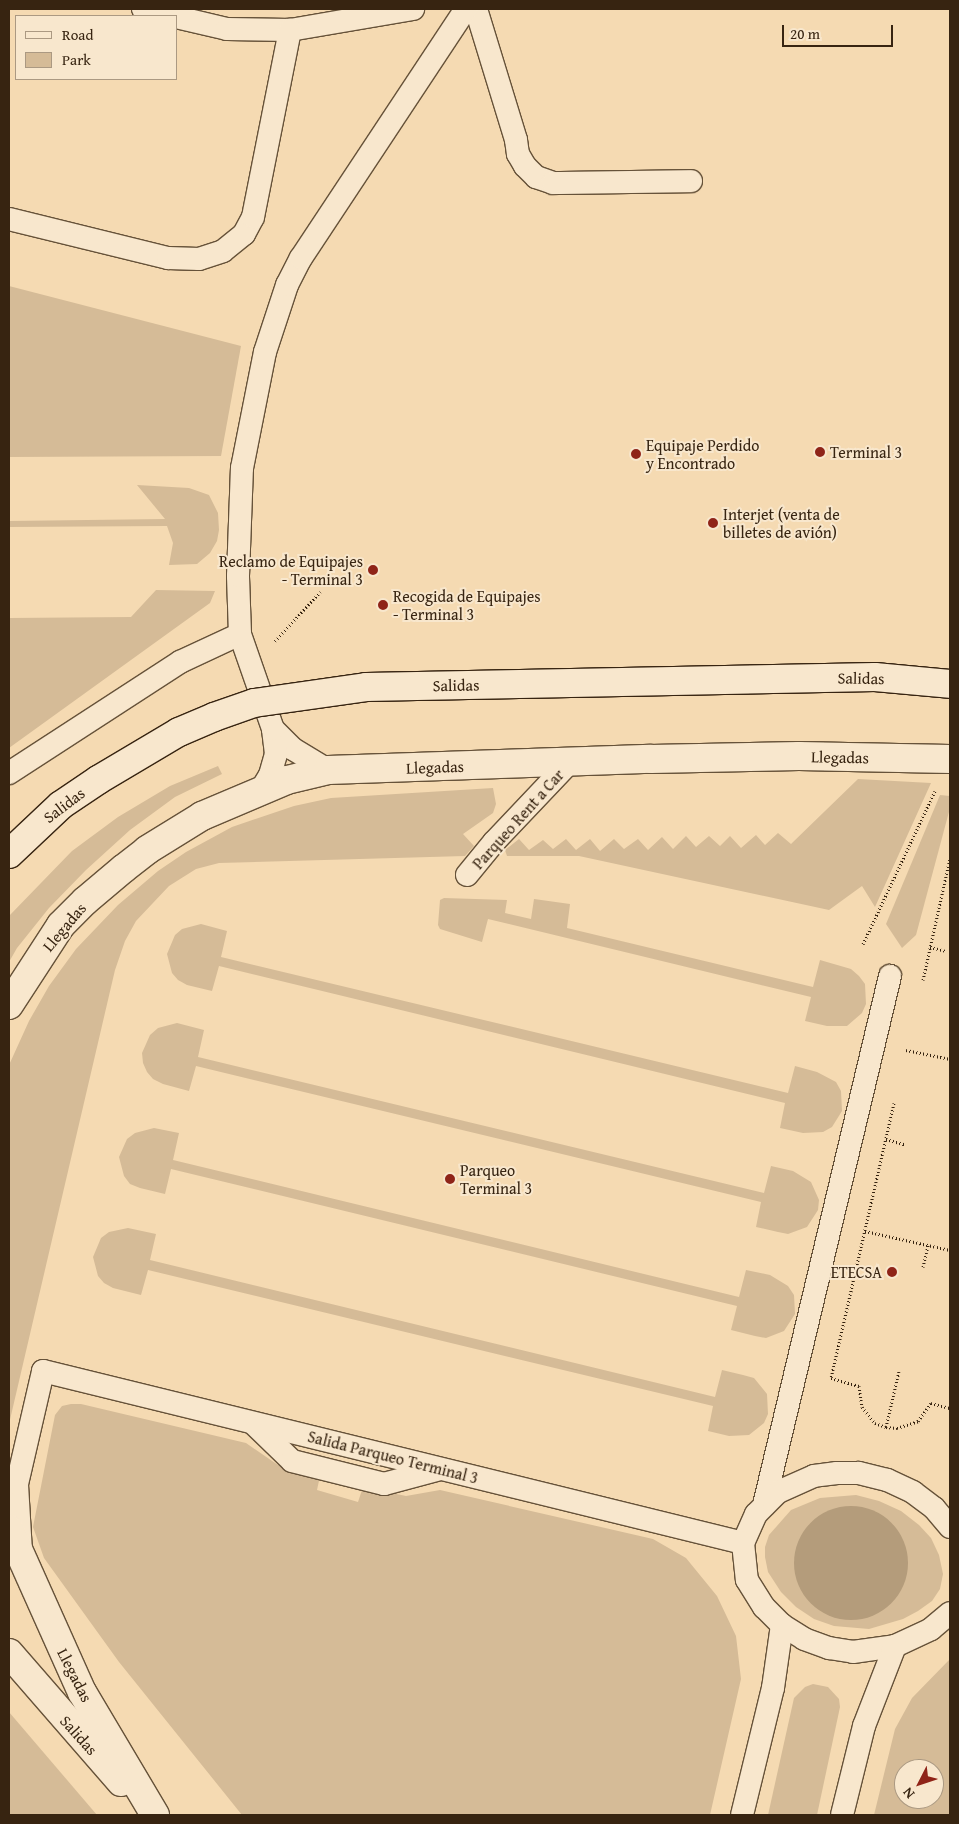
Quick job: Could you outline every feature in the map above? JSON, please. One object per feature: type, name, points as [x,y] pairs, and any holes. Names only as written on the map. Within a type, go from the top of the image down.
[{"type":"main road","name":"Salidas","points":[[9,854],[61,805],[98,780],[179,732],[254,703],[366,687],[875,677],[950,684]]},
{"type":"main road","name":"Llegadas","points":[[9,1005],[61,926],[85,901],[147,850],[202,816],[287,780],[328,770],[799,756],[950,758]]},
{"type":"main road","name":"Llegadas","points":[[9,1529],[82,1692],[153,1815]]},
{"type":"main road","name":"Salidas","points":[[9,1654],[153,1815]]},
{"type":"lane","points":[[143,9],[167,15]]},
{"type":"lane","points":[[178,18],[227,30],[290,30],[413,9]]},
{"type":"lane","points":[[261,790],[270,775],[276,754],[273,729],[240,634],[238,576],[242,468],[265,352],[287,285],[301,258],[466,9]]},
{"type":"lane","points":[[476,9],[516,140],[518,154],[525,166],[536,177],[553,183],[691,181]]},
{"type":"lane","points":[[9,219],[168,258],[199,258],[222,251],[244,234],[253,217],[290,30]]},
{"type":"lane","points":[[9,773],[180,662],[240,634]]},
{"type":"lane","points":[[273,729],[293,749],[328,770]]},
{"type":"lane","name":"Parqueo Rent a Car","points":[[467,875],[494,842],[569,763]]},
{"type":"lane","points":[[764,1505],[890,976]]},
{"type":"lane","name":"Salida Parqueo Terminal 3","points":[[22,1560],[17,1484],[43,1371],[743,1542]]},
{"type":"lane","points":[[950,1527],[934,1508],[912,1492],[886,1480],[858,1473],[814,1476],[778,1492],[764,1505],[749,1526],[743,1542],[747,1580],[764,1607],[782,1625],[804,1639],[828,1648],[853,1652],[895,1646],[931,1629],[950,1613]]},
{"type":"lane","points":[[742,1815],[773,1688],[782,1625]]},
{"type":"lane","points":[[842,1815],[864,1726],[895,1646]]},
{"type":"path","points":[[240,634],[274,642],[320,592]]},
{"type":"path","points":[[862,944],[937,787]]},
{"type":"path","points":[[921,984],[950,858]]},
{"type":"path","points":[[930,947],[946,951]]},
{"type":"path","points":[[904,1059],[908,1040]]},
{"type":"path","points":[[906,1050],[950,1059]]},
{"type":"path","points":[[896,1094],[831,1378],[859,1386],[862,1407],[875,1422],[886,1427],[897,1428],[918,1421],[931,1403],[950,1408]]},
{"type":"path","points":[[886,1139],[904,1144]]},
{"type":"path","points":[[865,1231],[950,1250]]},
{"type":"path","points":[[923,1267],[928,1246]]},
{"type":"path","points":[[886,1427],[899,1371]]},
{"type":"green space","points":[[9,286],[241,346],[221,456],[9,457]]},
{"type":"green space","points":[[137,485],[189,488],[209,495],[218,513],[219,530],[217,541],[210,553],[197,564],[169,565],[173,543],[167,526],[9,527],[9,521],[165,519]]},
{"type":"green space","points":[[156,590],[215,591],[210,603],[9,748],[9,618],[131,617]]},
{"type":"green space","points":[[218,766],[222,774],[175,797],[130,830],[86,870],[49,908],[17,948],[9,962],[9,916],[72,851],[118,817],[170,786]]},
{"type":"green space","points":[[858,779],[931,783],[875,907],[862,886],[829,910],[579,856],[507,856],[505,850],[519,839],[529,850],[543,840],[553,849],[566,839],[576,850],[590,839],[600,851],[614,839],[624,849],[638,839],[648,850],[662,837],[673,849],[686,836],[696,847],[709,836],[720,846],[730,836],[741,848],[756,835],[765,845],[778,833],[791,844]]},
{"type":"green space","points":[[493,788],[496,804],[493,813],[463,834],[474,846],[465,856],[219,863],[196,869],[169,886],[136,921],[125,941],[115,970],[9,1424],[9,1065],[29,1021],[49,986],[76,949],[118,905],[158,871],[186,852],[232,827],[294,806],[331,798]]},
{"type":"green space","points":[[940,795],[950,796],[950,808],[916,935],[902,948],[886,924]]},
{"type":"green space","points":[[444,898],[507,900],[505,913],[531,919],[534,899],[570,904],[567,928],[813,987],[820,960],[851,969],[859,976],[865,984],[866,1004],[862,1013],[847,1026],[827,1026],[805,1021],[811,997],[488,919],[482,942],[440,929],[438,925],[440,900]]},
{"type":"green space","points":[[201,924],[227,931],[221,957],[788,1093],[795,1066],[817,1072],[836,1082],[841,1091],[842,1111],[832,1127],[823,1132],[803,1133],[780,1128],[785,1103],[219,966],[212,991],[187,985],[178,980],[172,973],[167,954],[175,935],[182,929]]},
{"type":"green space","points":[[177,1023],[204,1030],[198,1057],[764,1193],[771,1166],[793,1171],[811,1182],[819,1200],[818,1210],[807,1227],[788,1234],[756,1227],[761,1202],[196,1066],[189,1091],[163,1084],[153,1079],[147,1072],[143,1063],[142,1053],[150,1035],[158,1028]]},
{"type":"green space","points":[[154,1128],[179,1133],[173,1160],[739,1297],[746,1270],[770,1275],[788,1286],[794,1295],[795,1314],[784,1331],[766,1338],[755,1336],[731,1330],[737,1306],[171,1169],[165,1194],[140,1188],[130,1184],[124,1176],[119,1157],[127,1139],[135,1133]]},
{"type":"green space","points":[[128,1228],[156,1234],[150,1260],[715,1397],[722,1370],[754,1378],[767,1394],[768,1414],[764,1423],[749,1435],[729,1436],[708,1431],[713,1406],[148,1270],[141,1295],[113,1288],[104,1283],[98,1276],[93,1257],[101,1238],[109,1232]]},
{"type":"green space","points":[[81,1404],[246,1443],[278,1465],[320,1476],[317,1490],[358,1502],[363,1487],[406,1496],[440,1490],[653,1539],[686,1558],[717,1596],[736,1636],[741,1679],[710,1815],[242,1815],[119,1662],[44,1558],[33,1527],[55,1415],[62,1406]]},
{"type":"green space","points":[[856,1495],[879,1501],[901,1511],[919,1525],[931,1538],[939,1555],[943,1574],[940,1589],[932,1601],[903,1619],[869,1629],[834,1626],[814,1619],[796,1607],[781,1592],[768,1572],[765,1557],[765,1547],[769,1535],[791,1510],[820,1498]]},
{"type":"green space","points":[[950,1659],[950,1815],[874,1815],[895,1729],[912,1698]]},
{"type":"green space","points":[[813,1684],[828,1687],[839,1699],[840,1707],[817,1815],[768,1815],[794,1698],[805,1687]]},
{"type":"green space","points":[[9,1712],[97,1815],[9,1815]]},
{"type":"shaded area","points":[[851,1506],[873,1511],[891,1523],[903,1541],[908,1563],[903,1585],[891,1603],[873,1615],[851,1620],[829,1615],[811,1603],[799,1585],[794,1563],[799,1541],[811,1523],[829,1511]]},
{"type":"place","name":"Terminal 3","points":[[820,452]]},
{"type":"place","name":"Equipaje Perdido y Encontrado","points":[[636,454]]},
{"type":"place","name":"Interjet (venta de billetes de avión)","points":[[713,523]]},
{"type":"place","name":"Reclamo de Equipajes - Terminal 3","points":[[373,570]]},
{"type":"place","name":"Recogida de Equipajes - Terminal 3","points":[[383,605]]},
{"type":"place","name":"Parqueo Terminal 3","points":[[450,1179]]},
{"type":"place","name":"ETECSA","points":[[892,1272]]}]
